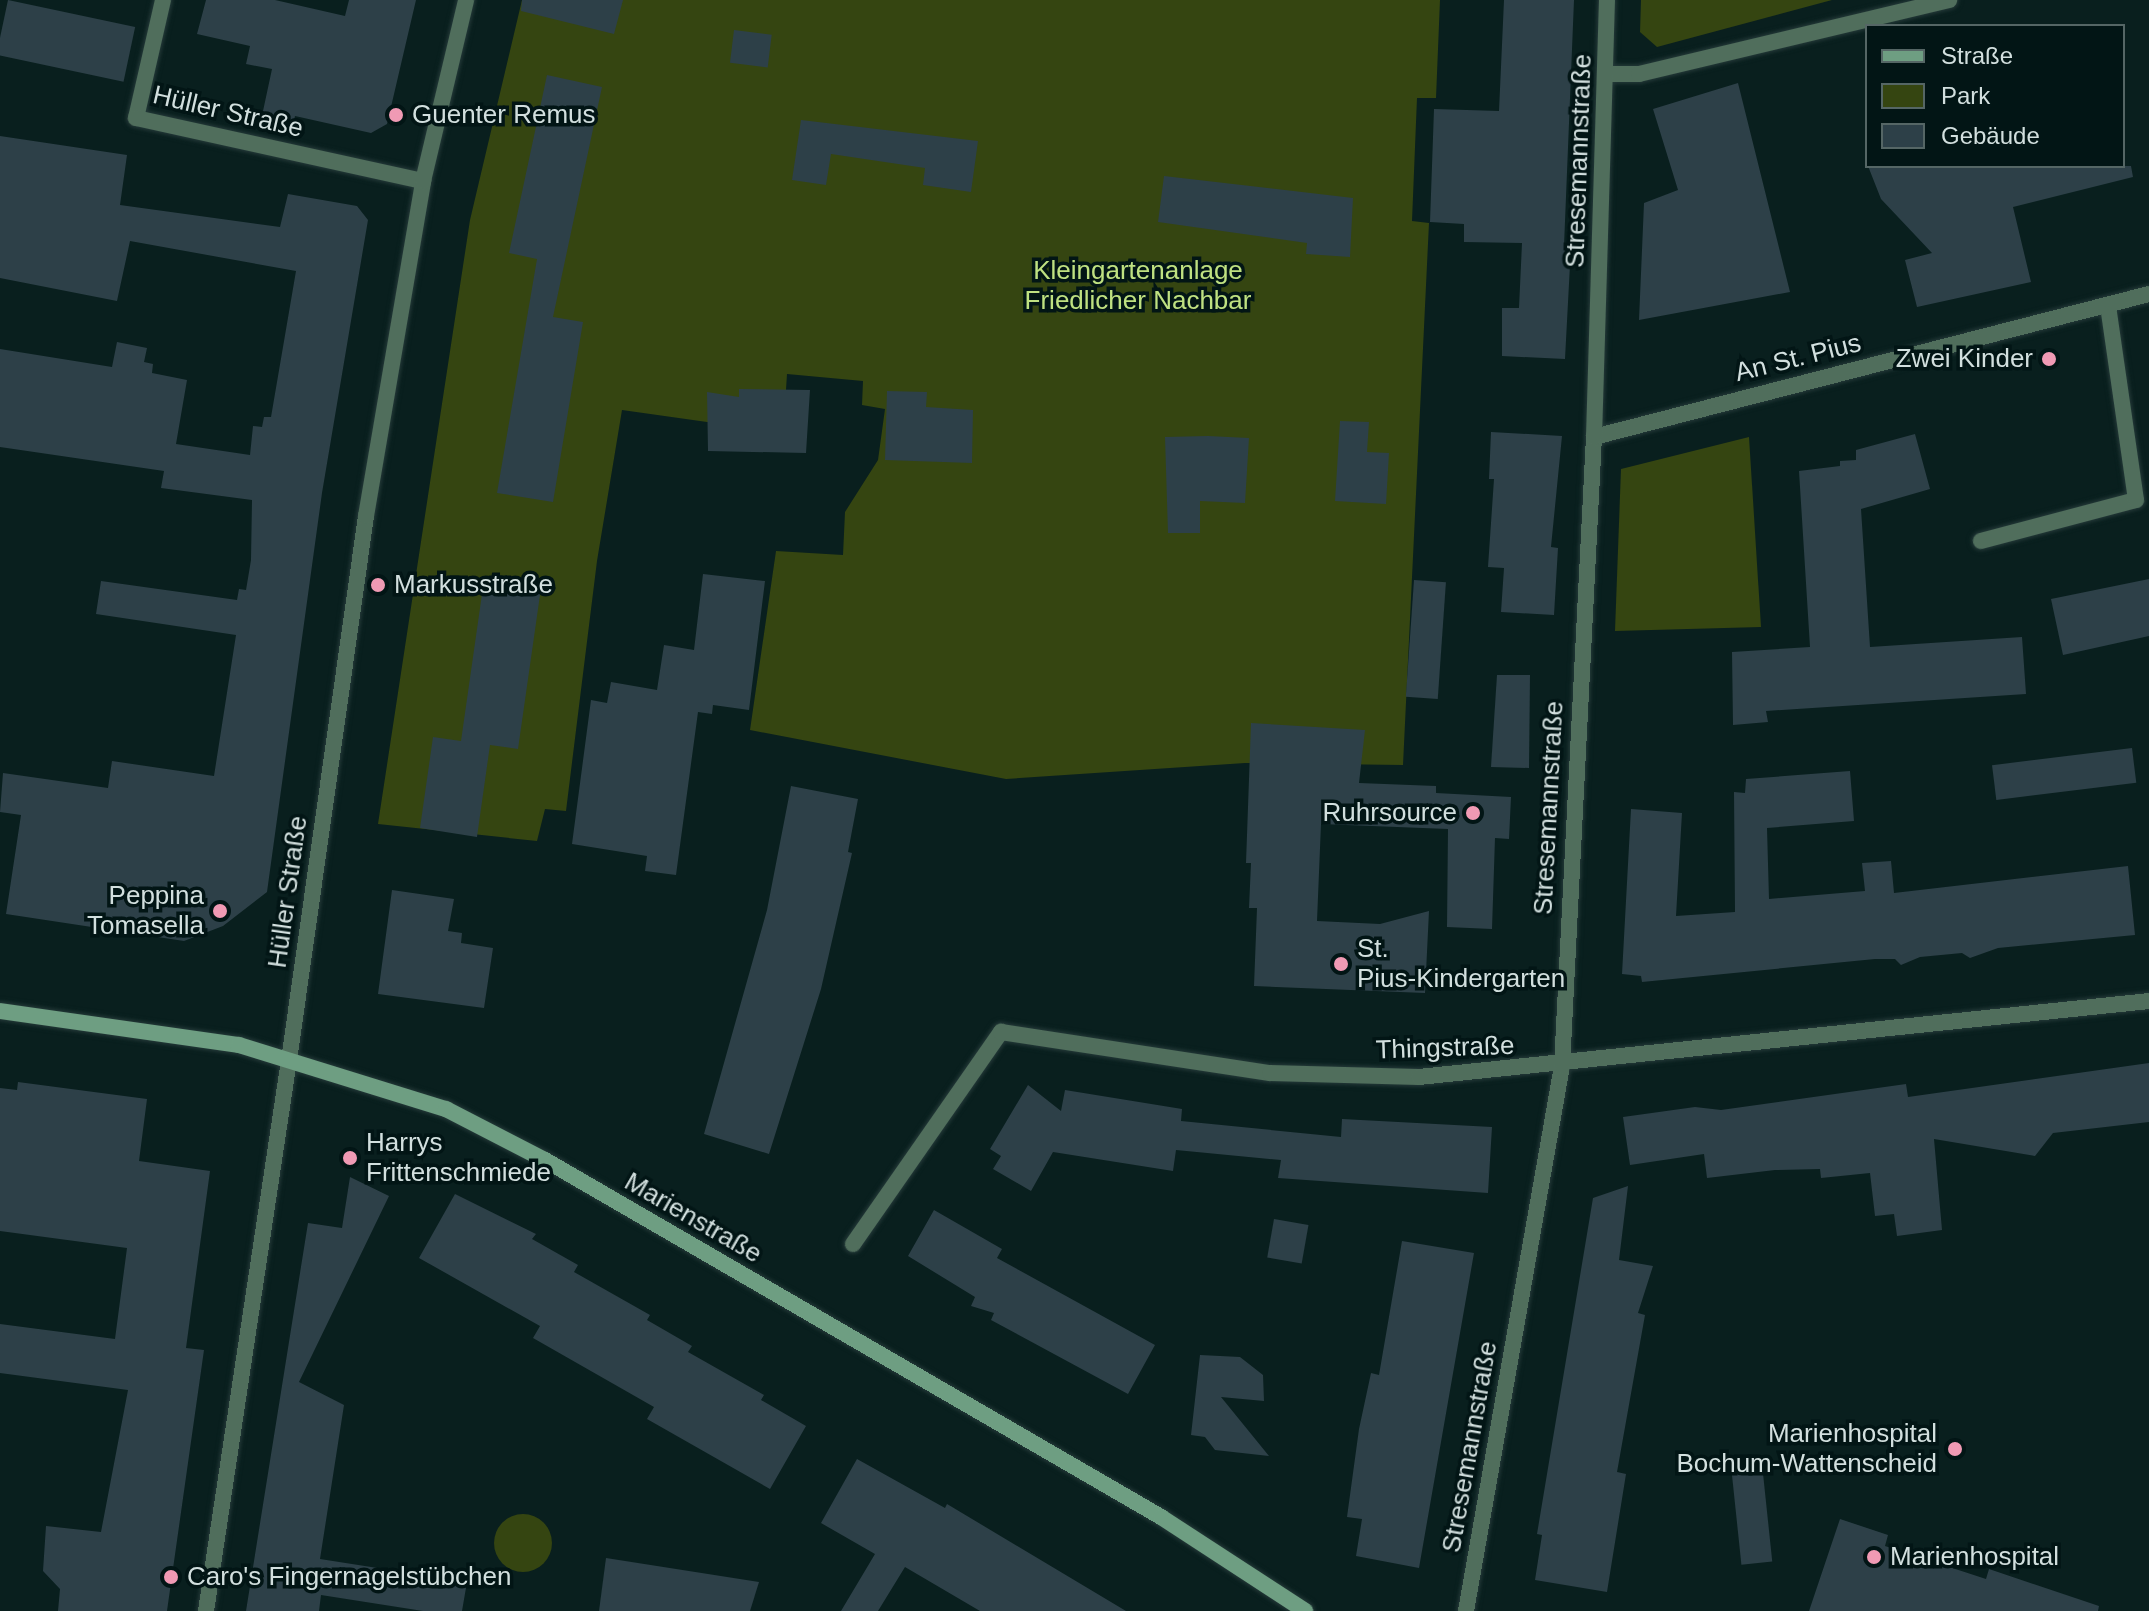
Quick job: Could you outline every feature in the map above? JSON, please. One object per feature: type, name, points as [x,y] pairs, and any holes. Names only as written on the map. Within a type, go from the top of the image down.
[{"type":"main road","name":"Marienstraße","points":[[0,1011],[239,1045],[446,1109],[545,1160],[1161,1517],[1305,1611]]},
{"type":"street","name":"Hüller Straße","points":[[163,0],[136,118],[423,181]]},
{"type":"street","name":"Hüller Straße","points":[[206,1611],[289,1060],[362,543],[423,181],[466,0]]},
{"type":"street","name":"Stresemannstraße","points":[[1466,1611],[1562,1066],[1594,437],[1607,0]]},
{"type":"street","points":[[1607,74],[1639,74],[1949,0]]},
{"type":"street","name":"An St. Pius","points":[[1594,437],[2149,294]]},
{"type":"street","points":[[1981,541],[2136,500],[2108,305]]},
{"type":"street","name":"Thingstraße","points":[[853,1244],[1001,1032],[1270,1073],[1419,1077],[1562,1066],[2149,1001]]},
{"type":"green space","name":"Kleingartenanlage Friedlicher Nachbar","points":[[522,0],[1440,0],[1436,98],[1417,98],[1412,221],[1429,223],[1403,765],[1245,763],[1006,779],[750,730],[776,551],[843,555],[845,512],[878,460],[885,409],[862,405],[863,381],[787,374],[784,421],[707,422],[622,410],[597,561],[566,811],[545,809],[537,841],[378,824],[470,220]]},
{"type":"green space","points":[[1641,0],[1832,0],[1657,47],[1640,32]]},
{"type":"green space","points":[[1749,437],[1761,627],[1615,631],[1621,469]]},
{"type":"green space","points":[[523,1514],[544,1522],[552,1543],[544,1564],[523,1572],[502,1564],[494,1543],[502,1522]]},
{"type":"building","points":[[8,0],[135,27],[124,82],[0,56],[0,38]]},
{"type":"building","points":[[206,0],[275,0],[345,16],[349,0],[416,0],[387,124],[371,133],[295,116],[292,131],[260,125],[272,69],[246,64],[250,46],[197,34]]},
{"type":"building","points":[[522,0],[623,0],[614,34],[521,11]]},
{"type":"building","points":[[1504,0],[1574,0],[1564,246],[1571,246],[1565,359],[1502,356],[1502,308],[1519,308],[1522,243],[1464,242],[1464,224],[1430,222],[1434,109],[1499,111]]},
{"type":"building","points":[[734,30],[772,35],[768,67],[730,63]]},
{"type":"building","points":[[547,75],[602,87],[553,317],[583,322],[553,502],[497,493],[537,259],[509,253]]},
{"type":"building","points":[[1738,83],[1790,292],[1639,320],[1644,203],[1678,190],[1653,109]]},
{"type":"building","points":[[801,120],[978,141],[971,192],[923,185],[925,168],[831,154],[826,185],[792,180]]},
{"type":"building","points":[[0,136],[127,155],[120,205],[280,227],[288,194],[357,206],[368,220],[322,493],[267,892],[223,926],[184,941],[6,914],[21,815],[0,812],[3,773],[108,788],[112,761],[214,776],[236,635],[96,614],[101,581],[237,600],[239,589],[246,590],[251,560],[252,500],[161,488],[164,471],[0,447],[0,349],[112,367],[117,342],[147,348],[144,362],[153,364],[152,373],[187,380],[176,444],[250,455],[253,426],[262,427],[264,417],[271,417],[296,271],[130,241],[117,301],[0,278]]},
{"type":"building","points":[[2131,166],[2133,177],[2013,207],[2031,282],[1917,307],[1905,260],[1932,253],[1881,199],[1869,168]]},
{"type":"building","points":[[1164,176],[1353,198],[1350,257],[1306,254],[1307,243],[1158,222]]},
{"type":"building","points":[[739,389],[810,390],[806,453],[708,451],[707,392],[739,397]]},
{"type":"building","points":[[887,391],[927,392],[926,407],[973,410],[972,463],[885,460]]},
{"type":"building","points":[[1340,421],[1369,422],[1367,452],[1389,453],[1386,504],[1335,501]]},
{"type":"building","points":[[1491,432],[1562,436],[1551,547],[1558,548],[1554,615],[1501,612],[1504,568],[1488,567],[1494,479],[1489,479]]},
{"type":"building","points":[[1915,434],[1930,489],[1861,509],[1870,647],[2022,637],[2026,694],[1766,711],[1768,722],[1733,725],[1732,652],[1810,647],[1799,471],[1840,466],[1840,461],[1856,460],[1856,450]]},
{"type":"building","points":[[1165,437],[1249,438],[1245,503],[1200,501],[1200,533],[1168,533]]},
{"type":"building","points":[[703,574],[765,581],[749,710],[713,705],[712,714],[698,712],[676,875],[645,871],[647,856],[572,844],[591,700],[607,703],[611,682],[657,690],[664,645],[694,650]]},
{"type":"building","points":[[2149,579],[2149,636],[2063,655],[2051,599]]},
{"type":"building","points":[[484,580],[541,588],[518,749],[490,745],[477,837],[420,828],[433,737],[461,741]]},
{"type":"building","points":[[1414,580],[1446,582],[1438,699],[1406,697]]},
{"type":"building","points":[[1497,675],[1530,675],[1529,768],[1491,767]]},
{"type":"building","points":[[1251,723],[1365,730],[1359,783],[1436,786],[1436,793],[1511,797],[1509,839],[1495,838],[1492,929],[1447,927],[1448,829],[1321,824],[1317,921],[1380,924],[1429,911],[1425,993],[1254,986],[1257,908],[1249,908],[1251,863],[1246,863]]},
{"type":"building","points":[[2132,748],[2136,783],[1996,800],[1992,765]]},
{"type":"building","points":[[1850,771],[1854,821],[1767,828],[1769,899],[1865,891],[1862,863],[1891,861],[1894,893],[2128,866],[2135,935],[1998,948],[1970,958],[1962,953],[1920,957],[1901,965],[1895,959],[1875,959],[1642,982],[1641,976],[1622,974],[1631,809],[1682,813],[1676,916],[1735,912],[1734,792],[1745,793],[1746,779]]},
{"type":"building","points":[[791,786],[858,799],[848,852],[852,853],[821,989],[769,1154],[704,1134],[767,910]]},
{"type":"building","points":[[392,890],[454,899],[448,931],[462,933],[461,943],[493,948],[484,1008],[378,994]]},
{"type":"building","points":[[2149,1063],[2149,1122],[2053,1133],[2035,1156],[1934,1139],[1942,1230],[1897,1236],[1894,1214],[1875,1216],[1870,1173],[1821,1178],[1820,1169],[1775,1170],[1707,1178],[1704,1154],[1630,1165],[1623,1117],[1695,1107],[1721,1110],[1906,1084],[1908,1097]]},
{"type":"building","points":[[18,1082],[147,1099],[139,1161],[210,1171],[186,1348],[204,1350],[167,1611],[58,1611],[60,1589],[43,1571],[46,1526],[101,1532],[128,1390],[0,1373],[0,1324],[115,1339],[127,1248],[0,1231],[0,1088],[17,1090]]},
{"type":"building","points":[[1028,1085],[1061,1111],[1065,1090],[1182,1109],[1181,1121],[1341,1137],[1342,1119],[1492,1127],[1488,1193],[1278,1178],[1281,1160],[1176,1150],[1173,1171],[1053,1152],[1031,1191],[993,1169],[1001,1156],[990,1149]]},
{"type":"building","points":[[350,1177],[389,1196],[299,1382],[344,1405],[320,1559],[467,1582],[462,1611],[423,1611],[321,1595],[319,1611],[246,1611],[308,1223],[342,1228]]},
{"type":"building","points":[[1628,1186],[1619,1260],[1653,1266],[1638,1313],[1645,1315],[1617,1472],[1626,1474],[1607,1592],[1535,1580],[1542,1535],[1537,1534],[1593,1198]]},
{"type":"building","points":[[455,1194],[536,1234],[532,1239],[578,1265],[574,1272],[650,1315],[647,1320],[692,1346],[688,1352],[764,1395],[761,1400],[806,1426],[770,1489],[647,1419],[654,1407],[533,1338],[540,1326],[419,1258]]},
{"type":"building","points":[[934,1210],[1002,1249],[997,1258],[1155,1345],[1128,1394],[991,1320],[994,1313],[971,1306],[975,1297],[908,1256]]},
{"type":"building","points":[[1274,1219],[1308,1225],[1302,1263],[1267,1257]]},
{"type":"building","points":[[1402,1241],[1474,1253],[1419,1568],[1356,1556],[1362,1519],[1347,1517],[1359,1429],[1371,1373],[1379,1375]]},
{"type":"building","points":[[1200,1355],[1240,1357],[1263,1375],[1264,1401],[1221,1397],[1269,1456],[1215,1450],[1205,1437],[1191,1435]]},
{"type":"building","points":[[857,1459],[945,1508],[947,1504],[1126,1611],[980,1611],[905,1567],[878,1611],[841,1611],[875,1554],[821,1523]]},
{"type":"building","points":[[1762,1464],[1772,1561],[1741,1565],[1731,1467]]},
{"type":"building","name":"Marienhospital","points":[[1840,1519],[1888,1535],[1885,1546],[1986,1579],[1989,1569],[2099,1606],[2098,1611],[1809,1611]]},
{"type":"building","points":[[606,1558],[759,1582],[750,1611],[599,1611]]},
{"type":"place","name":"Guenter Remus","points":[[396,115]]},
{"type":"place","name":"Zwei Kinder","points":[[2049,359]]},
{"type":"place","name":"Markusstraße","points":[[378,585]]},
{"type":"place","name":"Ruhrsource","points":[[1473,813]]},
{"type":"place","name":"Peppina Tomasella","points":[[220,911]]},
{"type":"place","name":"St. Pius-Kindergarten","points":[[1341,964]]},
{"type":"place","name":"Harrys Frittenschmiede","points":[[350,1158]]},
{"type":"place","name":"Marienhospital Bochum-Wattenscheid","points":[[1955,1449]]},
{"type":"place","name":"Marienhospital","points":[[1874,1557]]},
{"type":"place","name":"Caro's Fingernagelstübchen","points":[[171,1577]]}]
